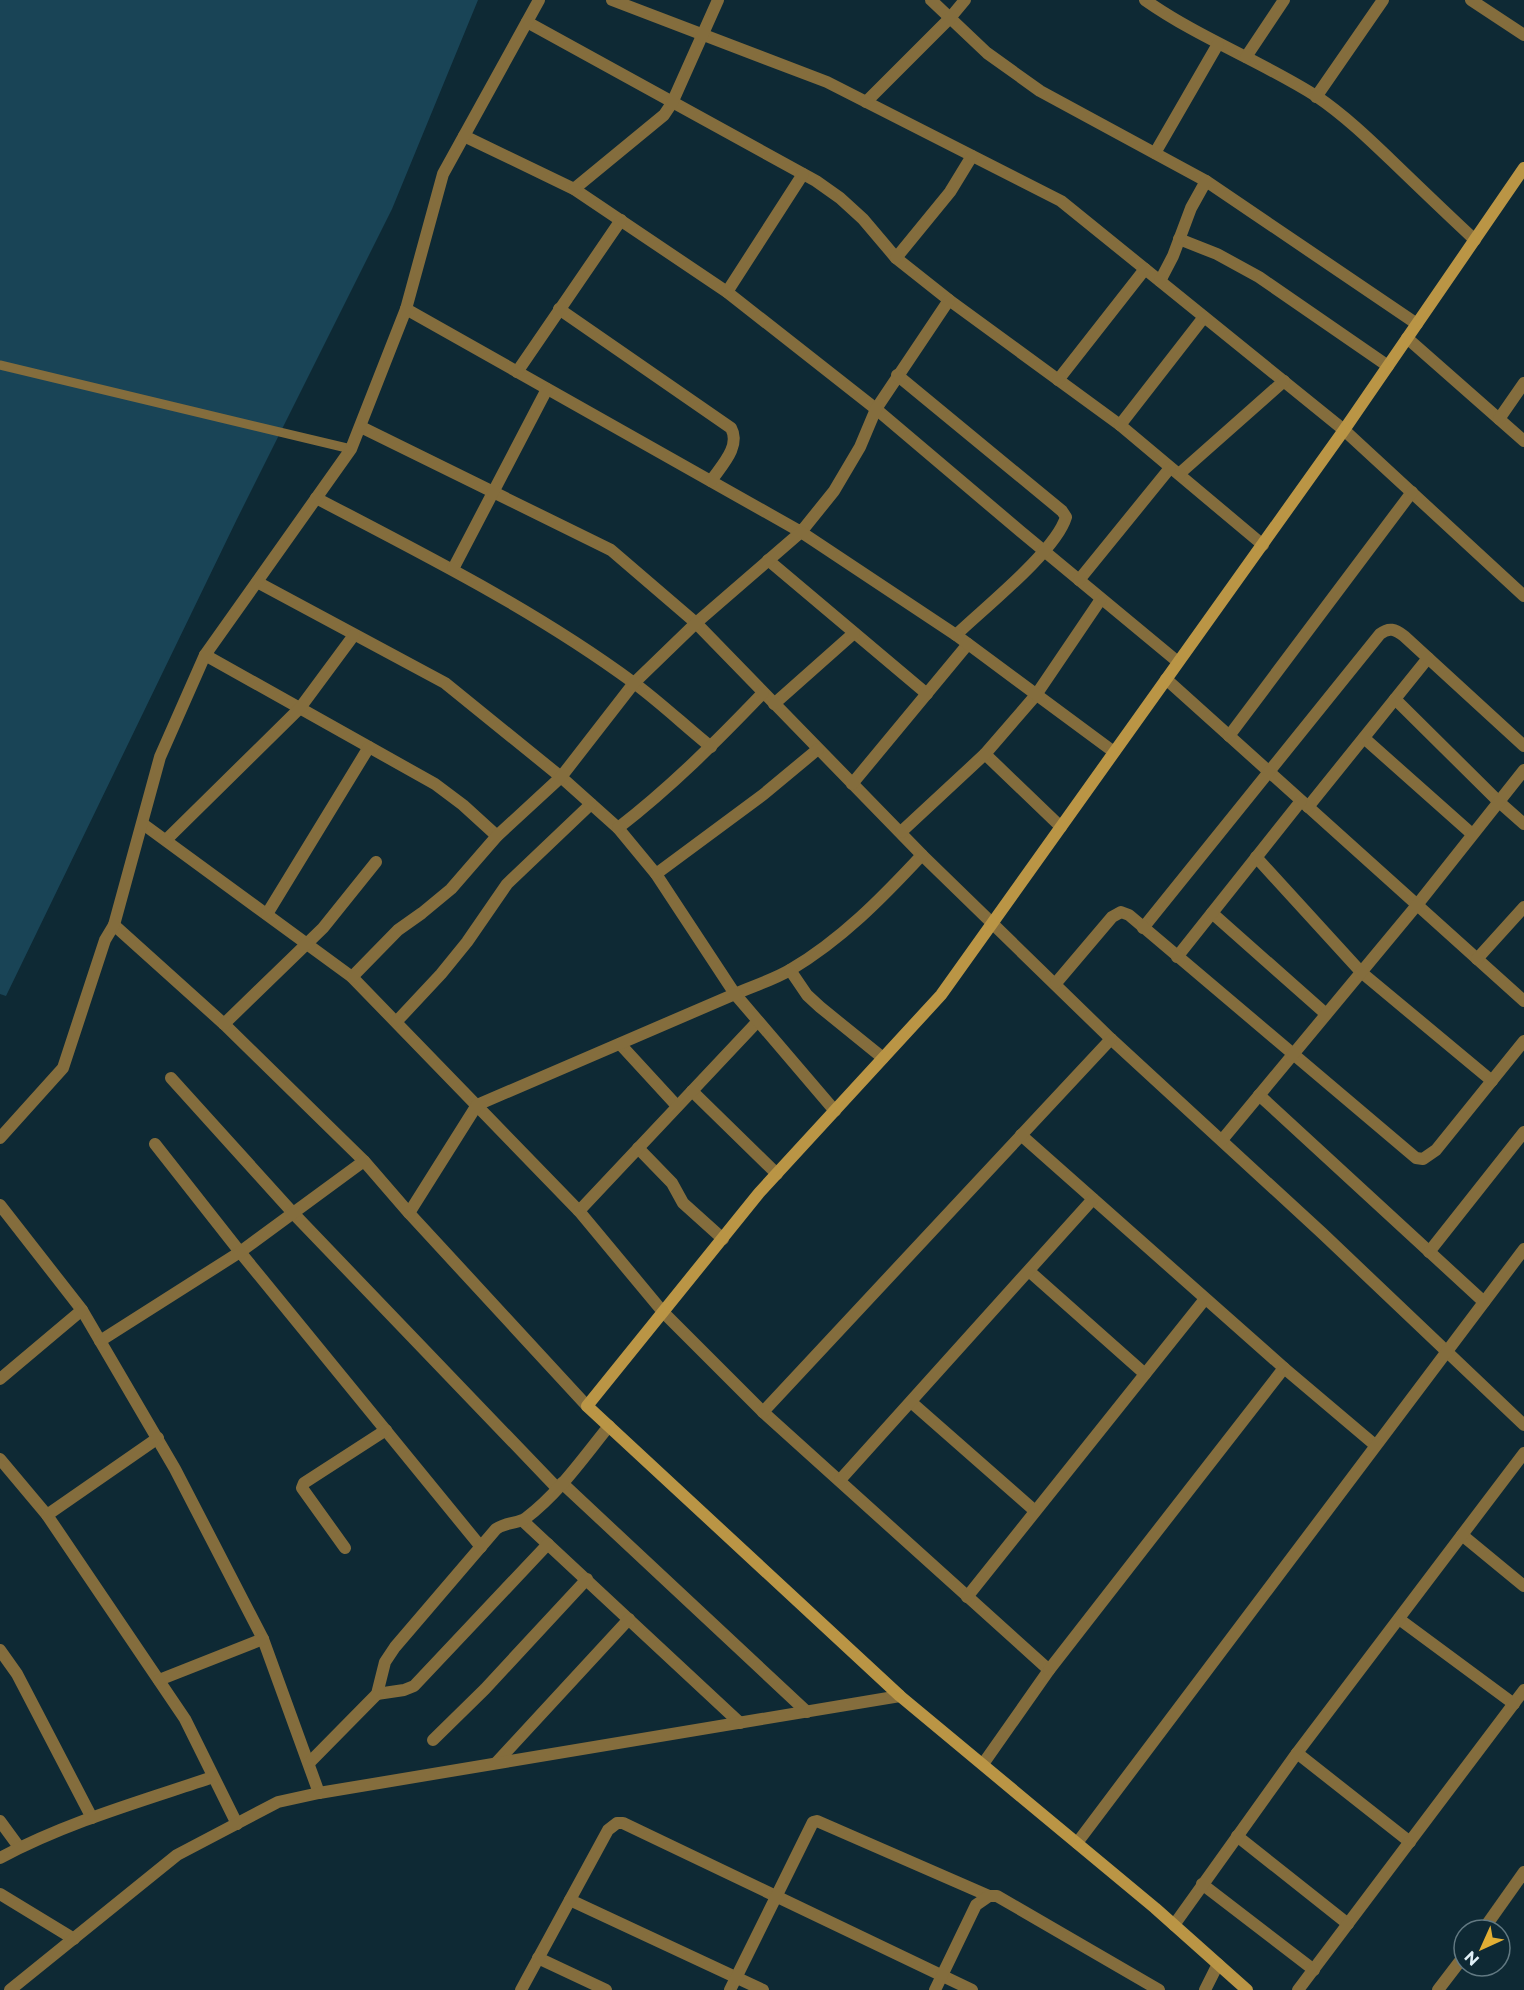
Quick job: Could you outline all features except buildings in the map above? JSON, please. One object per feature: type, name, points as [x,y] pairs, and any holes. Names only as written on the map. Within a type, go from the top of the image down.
[{"type":"street","points":[[0,1138],[63,1068],[105,940],[114,925],[160,757],[205,655],[351,449],[406,309],[443,174],[539,0]]},
{"type":"street","points":[[612,0],[828,82],[1060,201],[1344,430],[1523,593]]},
{"type":"street","points":[[574,189],[664,115],[672,103],[717,0]]},
{"type":"street","points":[[931,0],[987,53],[1040,91],[1206,181],[1417,324]]},
{"type":"street","points":[[866,102],[965,0]]},
{"type":"street","points":[[1145,0],[1218,44],[1274,71],[1346,118],[1475,240]]},
{"type":"street","points":[[1246,57],[1284,0]]},
{"type":"street","points":[[1316,97],[1383,0]]},
{"type":"street","points":[[1471,0],[1524,35]]},
{"type":"street","points":[[526,22],[803,174],[840,198],[896,258],[949,300],[1120,425],[1263,545]]},
{"type":"street","points":[[1155,153],[1218,44]]},
{"type":"street","points":[[464,136],[574,189],[727,292],[876,409],[1178,663]]},
{"type":"street","points":[[896,258],[950,192],[972,156]]},
{"type":"street","points":[[587,1406],[777,1174],[941,995],[1263,545],[1524,168]]},
{"type":"street","points":[[727,292],[803,174]]},
{"type":"street","points":[[1160,281],[1173,256],[1191,208],[1206,181]]},
{"type":"street","points":[[517,372],[621,220]]},
{"type":"street","points":[[1179,238],[1217,254],[1259,277],[1388,366]]},
{"type":"street","points":[[1058,380],[1145,269]]},
{"type":"street","points":[[352,977],[398,930],[450,889],[497,836],[561,777],[634,683],[696,623],[801,532],[834,491],[860,447],[876,409],[949,300]]},
{"type":"street","points":[[406,309],[801,532],[956,635],[1114,752]]},
{"type":"street","points":[[559,309],[731,428],[735,435],[735,444],[711,481]]},
{"type":"street","points":[[1120,425],[1204,317]]},
{"type":"street","points":[[1407,338],[1524,441]]},
{"type":"street","points":[[897,375],[1062,511],[1066,517],[1064,524],[1045,552],[956,635]]},
{"type":"street","points":[[1079,580],[1174,471],[1284,381]]},
{"type":"street","points":[[1499,419],[1524,383]]},
{"type":"street","points":[[453,569],[547,389]]},
{"type":"street","points":[[361,427],[611,550],[696,623],[922,855],[1056,983],[1110,1039],[1222,1140],[1523,1421]]},
{"type":"street","points":[[1229,736],[1412,492]]},
{"type":"street","points":[[316,498],[453,569],[506,600],[634,683],[711,747]]},
{"type":"street","points":[[768,560],[927,694]]},
{"type":"street","points":[[257,582],[445,683],[561,777],[618,828],[656,874],[735,994],[835,1111]]},
{"type":"street","points":[[901,832],[985,754],[1036,694],[1101,599]]},
{"type":"street","points":[[1143,928],[1380,634],[1387,629],[1396,630],[1524,746]]},
{"type":"street","points":[[774,704],[854,633]]},
{"type":"street","points":[[166,840],[300,708],[354,635]]},
{"type":"street","points":[[852,784],[968,644]]},
{"type":"street","points":[[205,655],[435,784],[463,805],[497,836]]},
{"type":"street","points":[[1177,957],[1257,857],[1364,738],[1428,658]]},
{"type":"street","points":[[1166,679],[1524,1001]]},
{"type":"street","points":[[618,828],[658,797],[763,693]]},
{"type":"street","points":[[1395,699],[1524,824]]},
{"type":"street","points":[[1364,738],[1472,834]]},
{"type":"street","points":[[267,914],[369,747]]},
{"type":"street","points":[[656,874],[764,794],[818,749]]},
{"type":"street","points":[[985,754],[1061,827]]},
{"type":"street","points":[[1222,1140],[1417,904],[1524,770]]},
{"type":"street","points":[[397,1021],[467,942],[507,884],[591,804]]},
{"type":"street","points":[[143,824],[352,977],[579,1211],[663,1312],[763,1412],[1049,1670]]},
{"type":"street","points":[[409,1213],[477,1106],[790,970],[839,936],[875,905],[922,855]]},
{"type":"street","points":[[1257,857],[1361,972],[1492,1081]]},
{"type":"street","points":[[224,1024],[335,915],[376,862]]},
{"type":"street","points":[[1477,959],[1524,906]]},
{"type":"street","points":[[1056,983],[1117,913],[1129,915],[1416,1158],[1423,1159],[1436,1150],[1524,1041]]},
{"type":"street","points":[[1212,913],[1326,1014]]},
{"type":"street","points":[[114,925],[224,1024],[364,1161],[587,1406],[900,1696],[1174,1925],[1247,1990]]},
{"type":"street","points":[[790,970],[807,995],[884,1058]]},
{"type":"street","points":[[579,1211],[758,1021]]},
{"type":"street","points":[[763,1412],[1110,1039]]},
{"type":"street","points":[[620,1044],[677,1106]]},
{"type":"street","points":[[171,1078],[293,1213],[560,1486],[807,1712]]},
{"type":"street","points":[[692,1091],[777,1174]]},
{"type":"street","points":[[1259,1095],[1484,1302]]},
{"type":"street","points":[[1430,1252],[1524,1132]]},
{"type":"street","points":[[1021,1135],[1205,1299],[1375,1445]]},
{"type":"street","points":[[155,1144],[240,1252],[481,1546]]},
{"type":"street","points":[[638,1148],[672,1183],[683,1203],[723,1239]]},
{"type":"street","points":[[100,1341],[240,1252],[364,1161]]},
{"type":"street","points":[[840,1480],[1093,1199]]},
{"type":"street","points":[[0,1205],[82,1310],[158,1438],[262,1639],[319,1793]]},
{"type":"street","points":[[1077,1843],[1524,1249]]},
{"type":"street","points":[[1029,1271],[1145,1374]]},
{"type":"street","points":[[967,1596],[1205,1299]]},
{"type":"street","points":[[0,1379],[82,1310]]},
{"type":"street","points":[[983,1764],[1049,1670],[1284,1368]]},
{"type":"street","points":[[911,1402],[1035,1511]]},
{"type":"street","points":[[309,1763],[377,1694],[385,1662],[395,1647],[496,1529],[504,1524],[524,1521],[560,1486],[609,1426]]},
{"type":"street","points":[[345,1548],[302,1488],[304,1483],[386,1430]]},
{"type":"street","points":[[46,1515],[158,1438]]},
{"type":"street","points":[[1174,1925],[1297,1753],[1524,1453]]},
{"type":"street","points":[[0,1459],[46,1515],[185,1719],[237,1824]]},
{"type":"street","points":[[524,1521],[740,1723]]},
{"type":"street","points":[[1462,1536],[1524,1586]]},
{"type":"street","points":[[377,1694],[414,1686],[548,1544]]},
{"type":"street","points":[[433,1740],[485,1689],[587,1579]]},
{"type":"street","points":[[496,1763],[629,1619]]},
{"type":"street","points":[[1400,1619],[1514,1704]]},
{"type":"street","points":[[159,1680],[262,1639]]},
{"type":"street","points":[[0,1650],[17,1674],[93,1818]]},
{"type":"street","points":[[1298,1990],[1524,1690]]},
{"type":"street","points":[[10,1990],[177,1856],[278,1802],[319,1793],[900,1696]]},
{"type":"street","points":[[1297,1753],[1410,1842]]},
{"type":"street","points":[[0,1858],[93,1818],[213,1777]]},
{"type":"street","points":[[0,1821],[19,1848]]},
{"type":"street","points":[[730,1990],[811,1825],[817,1821],[989,1896],[997,1896],[1159,1990]]},
{"type":"street","points":[[521,1990],[608,1830],[617,1823],[623,1823],[972,1990]]},
{"type":"street","points":[[1237,1836],[1348,1924]]},
{"type":"street","points":[[1491,1918],[1524,1872]]},
{"type":"street","points":[[1202,1884],[1314,1970]]},
{"type":"street","points":[[0,1894],[74,1939]]},
{"type":"street","points":[[935,1990],[976,1905],[989,1896]]},
{"type":"street","points":[[570,1900],[763,1990]]},
{"type":"street","points":[[538,1958],[606,1990]]},
{"type":"street","points":[[1205,1990],[1218,1964]]},
{"type":"street","points":[[1438,1990],[1452,1972]]},
{"type":"lane","points":[[0,365],[351,449]]},
{"type":"shaded area","points":[[0,0],[478,0],[392,209],[237,519],[6,996],[0,994]]}]
